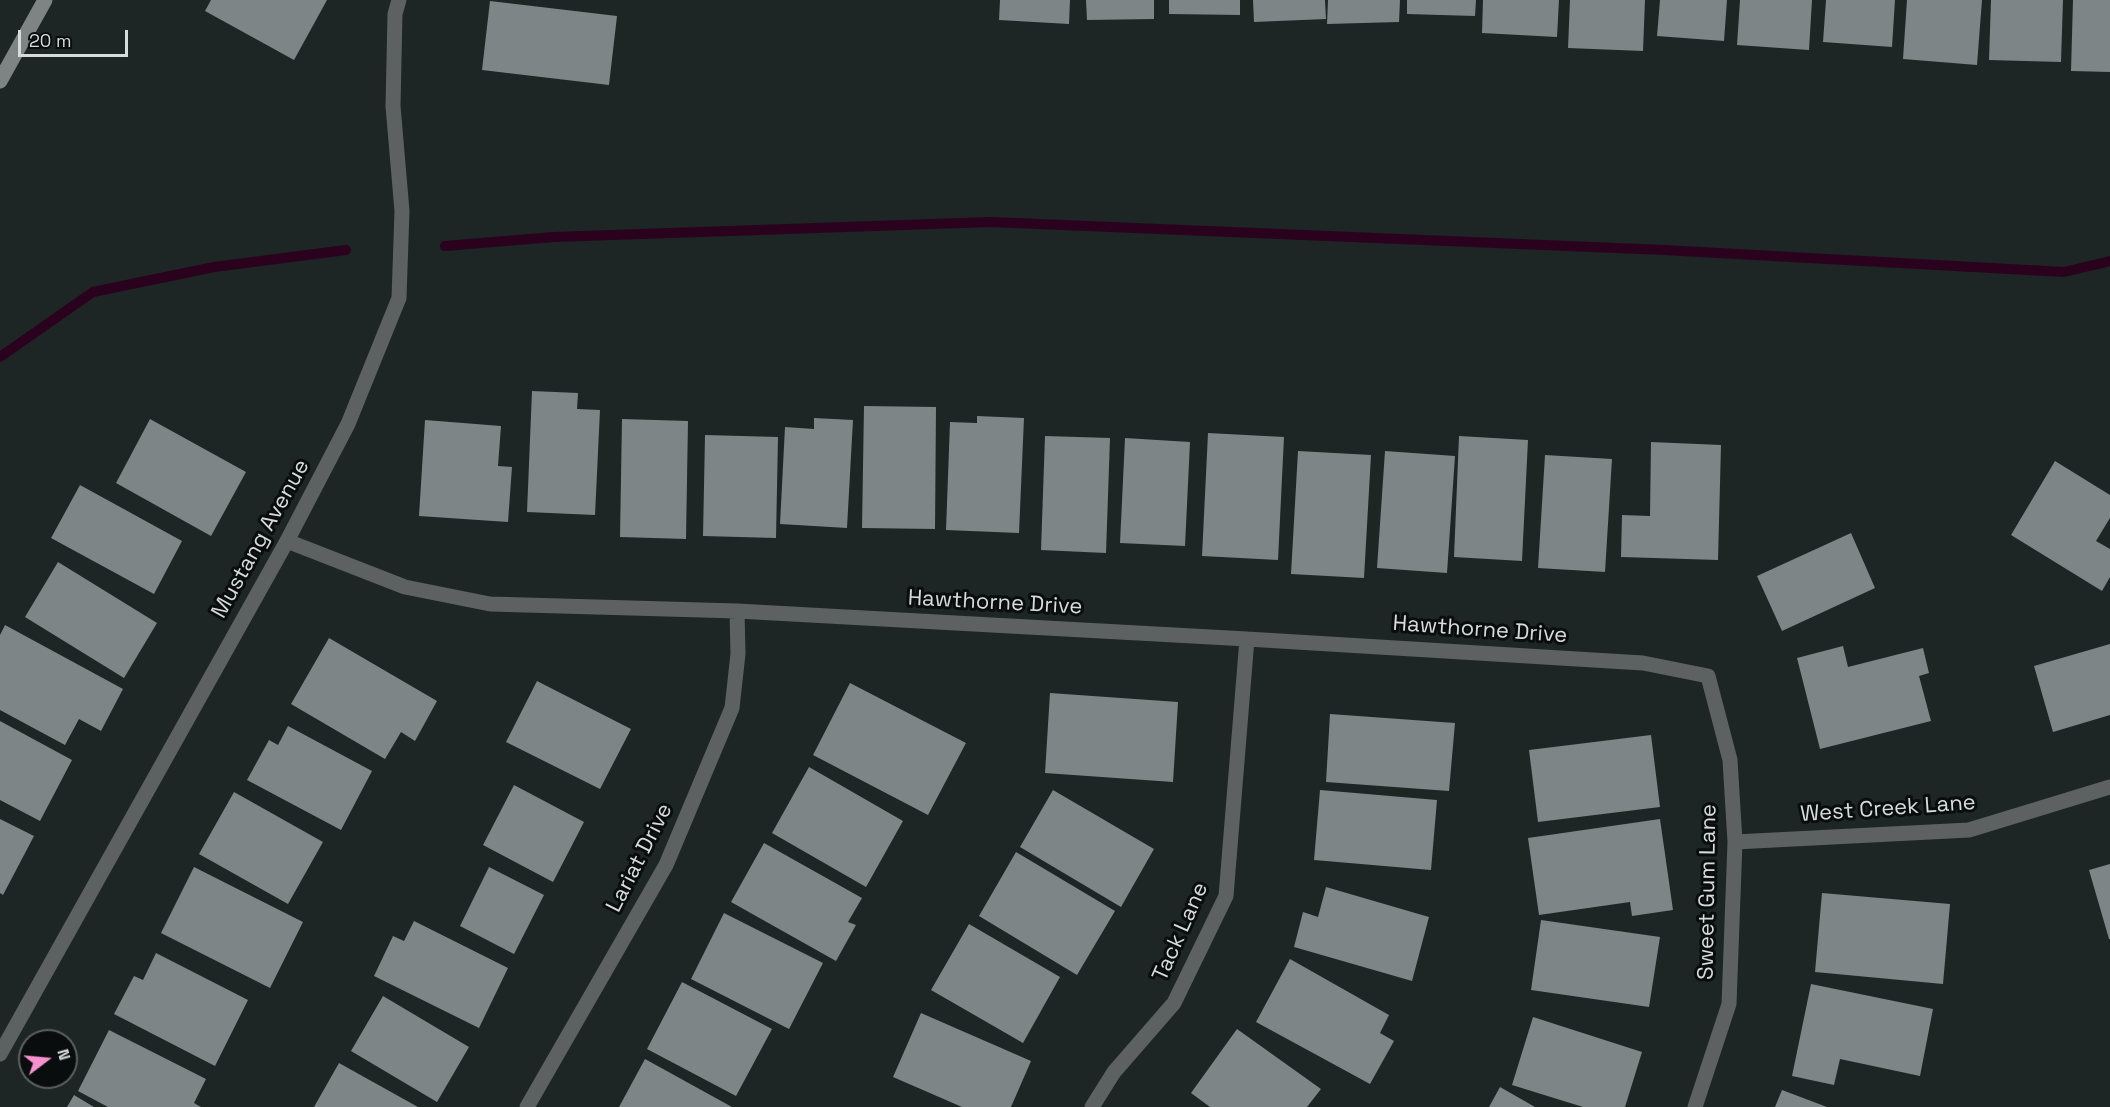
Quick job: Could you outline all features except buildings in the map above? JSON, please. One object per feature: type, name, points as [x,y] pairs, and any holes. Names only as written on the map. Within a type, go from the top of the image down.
[{"type":"main road","points":[[0,81],[45,0]]},
{"type":"street","name":"Mustang Avenue","points":[[0,1054],[287,541],[348,424],[399,298],[402,211],[393,106],[395,14],[399,0]]},
{"type":"street","name":"Hawthorne Drive","points":[[287,541],[405,587],[490,604],[737,611],[1247,639],[1643,663],[1708,676]]},
{"type":"street","name":"Lariat Drive","points":[[526,1107],[666,865],[732,708],[738,654],[737,611]]},
{"type":"street","name":"Tack Lane","points":[[1092,1107],[1114,1072],[1174,1003],[1226,896],[1247,639]]},
{"type":"street","name":"Sweet Gum Lane","points":[[1695,1107],[1729,1004],[1735,842],[1730,760],[1708,676]]},
{"type":"street","name":"West Creek Lane","points":[[1735,842],[1969,830],[2110,787]]},
{"type":"waterway","points":[[445,246],[554,237],[991,222],[1664,250],[2064,272],[2110,261]]},
{"type":"waterway","points":[[0,357],[93,292],[214,267],[346,250]]}]
